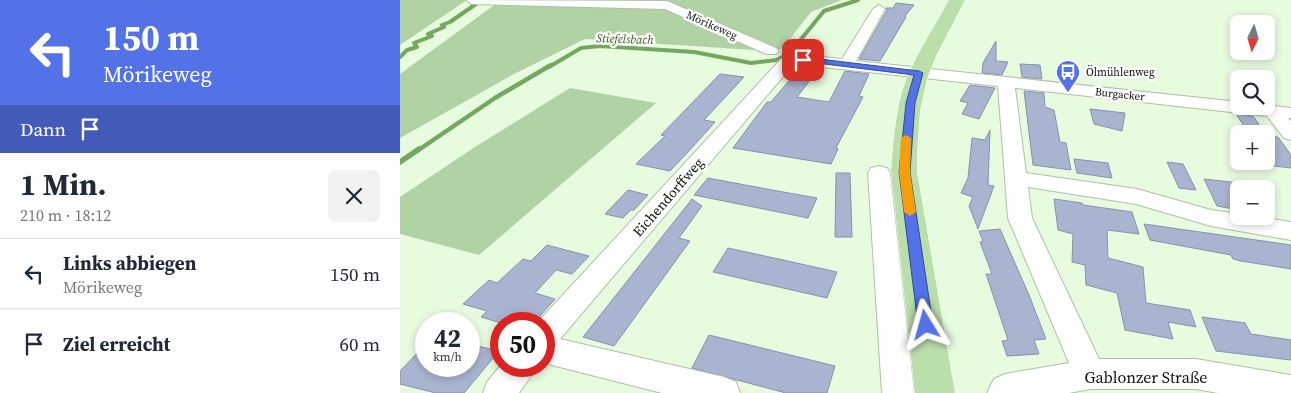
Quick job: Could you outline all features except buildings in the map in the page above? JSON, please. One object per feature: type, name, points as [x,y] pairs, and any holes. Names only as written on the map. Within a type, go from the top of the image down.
[{"type":"main road","points":[[935,393],[904,172],[910,103],[919,73],[957,0]]},
{"type":"street","name":"Mörikeweg","points":[[472,0],[667,5],[771,51]]},
{"type":"street","points":[[879,9],[846,65],[919,73]]},
{"type":"street","name":"Eichendorffweg","points":[[555,324],[787,62],[792,60],[846,65]]},
{"type":"street","name":"Burgacker","points":[[919,73],[1282,112]]},
{"type":"street","points":[[1006,82],[1020,218],[1090,374]]},
{"type":"street","points":[[1282,112],[1291,134]]},
{"type":"street","points":[[879,174],[898,393]]},
{"type":"street","points":[[1015,178],[1137,197],[1211,218],[1291,230]]},
{"type":"street","points":[[555,352],[724,393]]},
{"type":"street","name":"Gablonzer Straße","points":[[1002,393],[1005,390],[1090,374],[1196,374],[1291,391]]},
{"type":"street","points":[[499,393],[511,377]]},
{"type":"green space","points":[[400,0],[467,0],[400,45]]},
{"type":"green space","points":[[501,0],[842,0],[811,12],[782,49],[753,50],[585,39],[512,75],[400,138],[400,74]]},
{"type":"green space","points":[[570,88],[656,103],[479,255],[400,234],[400,197],[475,147]]},
{"type":"waterway","name":"Stiefelsbach","points":[[549,67],[581,48],[600,46],[694,52],[751,63],[776,60],[789,54],[824,11],[858,0]]},
{"type":"waterway","points":[[400,57],[407,50],[417,47],[414,43],[432,36],[428,34],[444,27],[442,25],[450,22],[476,4]]},
{"type":"waterway","name":"Stiefelsbach","points":[[417,151],[495,98],[551,65]]},
{"type":"waterway","name":"Stiefelsbach","points":[[400,162],[419,149]]},
{"type":"slow traffic","points":[[906,138],[904,172],[910,212]]},
{"type":"place","name":"Ölmühlenweg","points":[[1068,93]]},
{"type":"route","points":[[803,60],[919,73],[913,90],[907,122],[904,172],[926,325]]}]
